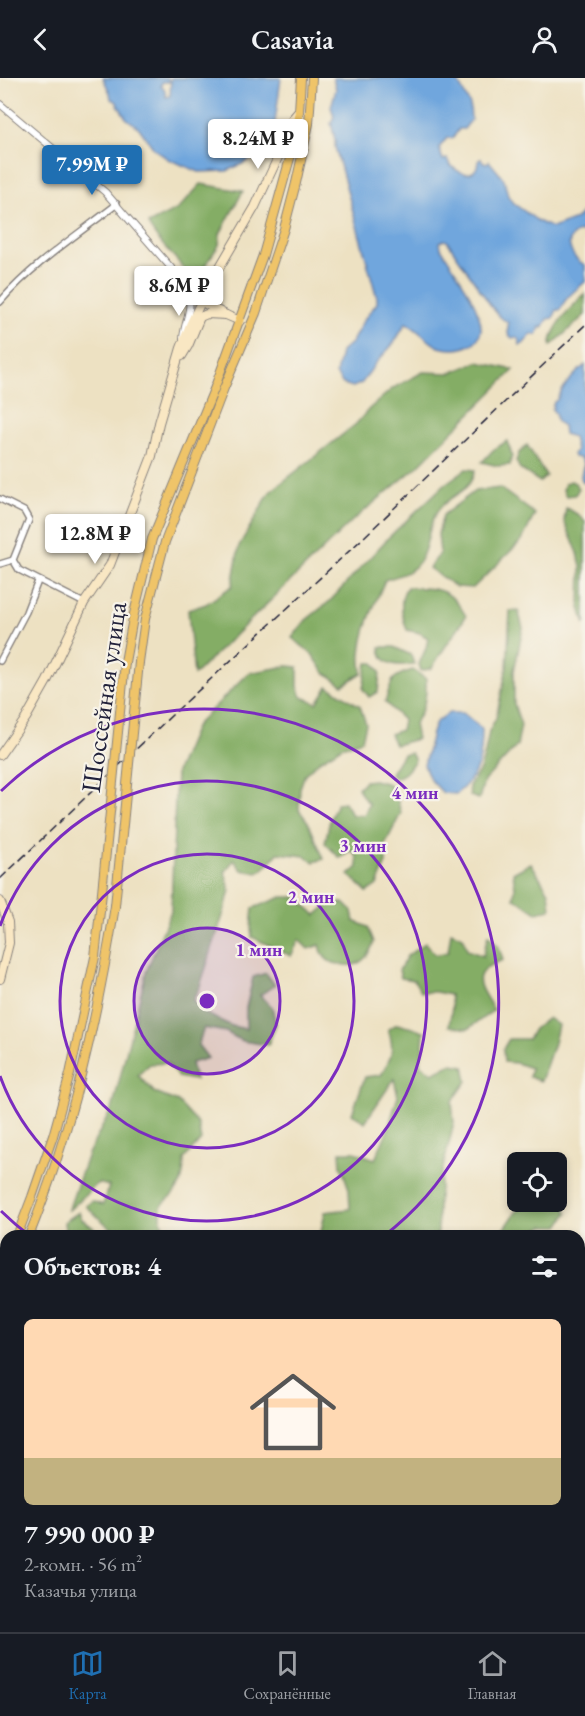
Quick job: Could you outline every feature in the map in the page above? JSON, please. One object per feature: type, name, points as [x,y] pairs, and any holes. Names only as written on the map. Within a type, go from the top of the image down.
[{"type":"main road","points":[[299,111],[301,78]]},
{"type":"main road","name":"Шоссейная улица","points":[[32,1230],[66,1136],[107,957],[115,906],[145,619],[165,542],[268,280],[296,183],[309,124],[312,78]]},
{"type":"main road","name":"Шоссейная улица","points":[[0,755],[26,718],[47,681],[84,603],[110,565],[152,456],[183,343],[200,301],[255,207],[293,118],[299,111]]},
{"type":"main road","name":"Шоссейная улица","points":[[18,1230],[53,1136],[70,1074],[95,957],[125,662],[152,539],[215,387],[263,255],[292,152],[299,111]]},
{"type":"main road","points":[[200,301],[251,325]]},
{"type":"main road","name":"Шоссейная улица","points":[[176,367],[200,317],[207,314],[226,315]]},
{"type":"main road","points":[[0,903],[8,922],[9,943],[0,979]]},
{"type":"street","points":[[0,104],[100,187],[200,301]]},
{"type":"street","points":[[0,302],[41,262],[117,204]]},
{"type":"street","name":"Шоссейная улица","points":[[186,286],[201,289],[206,286],[234,242]]},
{"type":"street","points":[[183,343],[184,328],[190,309],[186,286]]},
{"type":"street","points":[[0,499],[24,511],[29,520],[13,560]]},
{"type":"street","points":[[13,560],[19,570],[38,582],[84,603]]},
{"type":"street","points":[[0,564],[13,560]]},
{"type":"street","points":[[0,661],[26,612],[38,582]]},
{"type":"green space","points":[[201,184],[243,191],[220,234],[219,245],[195,280],[160,242],[148,224],[178,209]]},
{"type":"green space","points":[[585,293],[585,315],[551,346],[551,339],[558,325]]},
{"type":"green space","points":[[478,362],[514,370],[417,467],[352,521],[194,675],[188,610],[206,604],[232,586],[239,546],[270,492],[356,424],[393,388],[423,372],[450,373]]},
{"type":"green space","points":[[507,441],[512,455],[510,465],[498,466],[482,462],[493,450]]},
{"type":"green space","points":[[527,445],[546,476],[540,482],[520,469],[516,461],[519,453]]},
{"type":"green space","points":[[466,469],[475,470],[469,484],[446,502],[436,514],[424,553],[415,567],[408,572],[385,580],[364,635],[361,656],[362,673],[343,685],[324,672],[312,654],[292,638],[306,620],[330,601],[388,538],[445,484]]},
{"type":"green space","points":[[571,481],[579,488],[575,495],[566,496],[563,490],[565,483]]},
{"type":"green space","points":[[500,488],[535,514],[522,540],[473,588],[456,587],[429,568],[440,553],[438,534],[443,515],[475,491]]},
{"type":"green space","points":[[566,508],[579,515],[585,522],[585,625],[580,608],[581,567],[578,553],[564,521]]},
{"type":"green space","points":[[407,587],[442,591],[455,600],[466,616],[432,668],[421,671],[419,664],[428,638],[420,633],[407,630],[402,614],[402,597]]},
{"type":"green space","points":[[518,610],[523,628],[514,671],[514,704],[521,725],[517,746],[484,781],[479,799],[470,796],[469,786],[480,770],[489,731],[496,718],[507,667],[510,611]]},
{"type":"green space","points":[[380,647],[394,647],[411,655],[414,664],[396,665],[387,662],[381,654]]},
{"type":"green space","points":[[367,663],[374,663],[380,672],[378,692],[369,697],[363,689]]},
{"type":"green space","points":[[287,666],[298,667],[298,687],[302,697],[317,703],[328,686],[360,706],[366,724],[362,740],[343,746],[319,761],[305,774],[300,788],[299,810],[308,822],[324,859],[314,862],[305,856],[278,853],[258,873],[242,870],[234,860],[225,872],[230,890],[200,986],[193,1000],[202,1012],[232,1026],[246,1029],[246,1008],[253,977],[266,973],[275,985],[260,995],[272,1007],[276,1024],[268,1045],[242,1041],[226,1032],[204,1028],[198,1045],[208,1058],[191,1063],[195,1080],[178,1077],[167,1063],[150,1064],[138,1075],[155,1093],[178,1102],[198,1124],[201,1140],[184,1159],[180,1186],[161,1206],[161,1222],[167,1230],[114,1230],[86,1206],[92,1201],[103,1205],[109,1186],[98,1183],[68,1211],[88,1154],[113,1106],[146,972],[171,911],[176,772],[196,725],[249,673]]},
{"type":"green space","points":[[413,670],[426,679],[424,703],[414,724],[417,739],[395,745],[390,734],[401,730],[403,720],[385,702],[393,680]]},
{"type":"green space","points":[[411,753],[415,760],[409,769],[394,778],[391,773],[403,754]]},
{"type":"green space","points":[[374,780],[389,784],[397,798],[401,813],[385,845],[386,863],[377,885],[367,892],[349,875],[358,867],[357,857],[352,850],[340,858],[325,843],[330,820],[337,803],[344,802],[352,815],[364,815],[369,804],[358,788],[365,781]]},
{"type":"green space","points":[[531,863],[549,892],[551,909],[537,912],[514,898],[513,873]]},
{"type":"green space","points":[[282,897],[296,897],[316,915],[330,903],[344,903],[352,911],[354,921],[368,927],[374,942],[368,954],[357,964],[343,965],[327,960],[320,945],[308,949],[299,940],[291,956],[252,937],[253,908]]},
{"type":"green space","points":[[451,932],[463,937],[467,950],[483,956],[488,935],[499,947],[503,960],[485,969],[479,980],[494,1010],[468,1029],[449,1026],[452,1007],[450,995],[421,992],[414,980],[401,978],[399,970],[407,956],[425,943],[436,955],[448,952]]},
{"type":"green space","points":[[548,1018],[558,1025],[541,1081],[529,1077],[531,1068],[504,1062],[503,1049],[509,1039],[528,1039],[534,1029]]},
{"type":"green space","points":[[397,1024],[424,1031],[420,1064],[432,1073],[452,1064],[464,1066],[467,1081],[452,1102],[454,1123],[441,1176],[438,1230],[321,1230],[325,1212],[350,1209],[349,1189],[341,1166],[340,1152],[355,1152],[375,1159],[387,1132],[398,1096],[394,1079],[365,1122],[352,1114],[365,1077],[381,1075],[388,1063],[392,1048],[388,1029]]},
{"type":"green space","points":[[567,1211],[568,1213],[559,1226],[544,1226],[536,1230],[502,1230],[516,1212]]},
{"type":"green space","points":[[79,1212],[81,1218],[96,1230],[65,1230],[64,1222]]},
{"type":"water","points":[[103,78],[168,78],[169,82],[162,82],[161,86],[165,90],[166,97],[170,96],[171,78],[281,78],[275,122],[258,155],[227,171],[199,172],[168,159],[154,149],[139,128],[126,118],[116,101],[111,99]]},
{"type":"water","points":[[333,78],[456,78],[470,105],[471,120],[464,129],[459,129],[453,138],[447,138],[439,148],[443,160],[447,159],[454,168],[464,173],[473,172],[481,158],[483,162],[489,161],[504,179],[508,196],[513,203],[552,228],[576,219],[585,210],[585,231],[572,236],[570,246],[574,257],[585,265],[585,282],[567,298],[560,310],[557,310],[553,318],[548,319],[543,328],[540,327],[537,335],[532,334],[520,345],[516,337],[512,338],[508,334],[508,323],[491,306],[447,241],[444,240],[440,242],[441,248],[466,288],[477,311],[480,335],[472,344],[463,348],[443,348],[435,345],[406,323],[394,343],[362,383],[353,387],[343,384],[336,374],[341,352],[352,342],[363,321],[377,303],[377,298],[335,147],[331,123],[334,116],[331,107],[336,89]]},
{"type":"water","points":[[585,365],[585,483],[581,476],[583,463],[573,454],[576,451],[573,437],[564,434],[563,426],[557,422],[552,409],[565,385]]},
{"type":"water","points":[[449,713],[463,713],[482,729],[478,765],[470,780],[456,794],[443,793],[430,779],[424,765],[436,722]]},
{"type":"railway","points":[[0,879],[172,715],[361,540],[585,325]]}]
